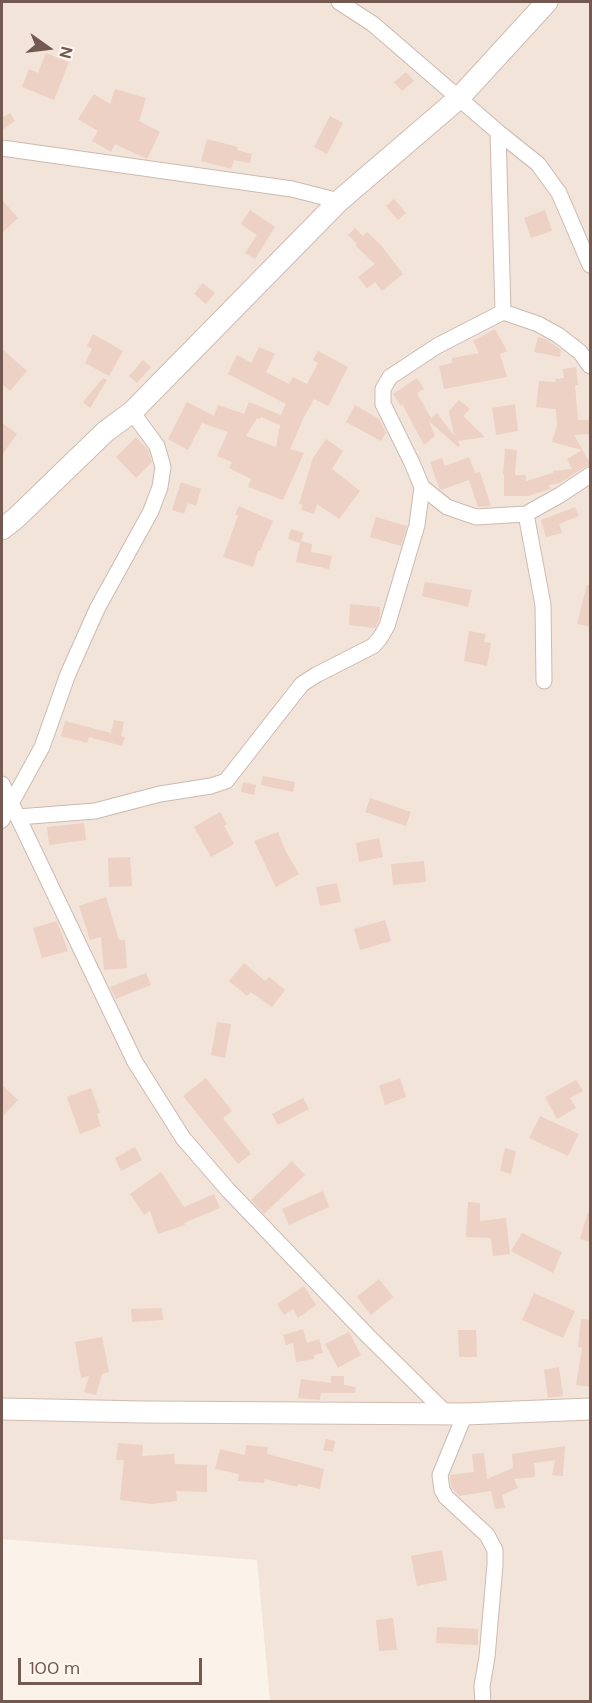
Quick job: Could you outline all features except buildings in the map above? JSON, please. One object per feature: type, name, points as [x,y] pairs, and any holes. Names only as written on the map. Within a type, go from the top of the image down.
[{"type":"main road","points":[[2,529],[105,432],[132,412],[339,201],[459,98],[547,2]]},
{"type":"main road","points":[[2,1409],[456,1414],[591,1409]]},
{"type":"street","points":[[339,2],[373,24],[538,164],[559,194],[591,265]]},
{"type":"street","points":[[498,132],[503,312]]},
{"type":"street","points":[[2,148],[292,189],[339,201]]},
{"type":"street","points":[[591,366],[580,352],[558,335],[538,324],[503,312],[437,346],[390,377],[383,389],[383,404],[422,487],[447,507],[476,517],[526,514],[591,475]]},
{"type":"street","points":[[2,820],[14,811],[42,747],[68,674],[96,609],[151,511],[160,487],[163,467],[157,446],[132,412]]},
{"type":"street","points":[[14,811],[95,811],[160,794],[211,786],[226,781],[302,684],[373,646],[380,638],[387,626],[417,525],[422,487]]},
{"type":"street","points":[[526,514],[543,605],[544,681]]},
{"type":"street","points":[[2,784],[135,1062],[183,1138],[228,1190],[343,1310],[456,1414],[440,1475],[442,1490],[446,1497],[488,1535],[495,1550],[487,1657],[482,1686],[483,1701]]},
{"type":"shaded area","points":[[2,2],[590,2],[590,1701],[270,1701],[257,1560],[2,1539]]}]
